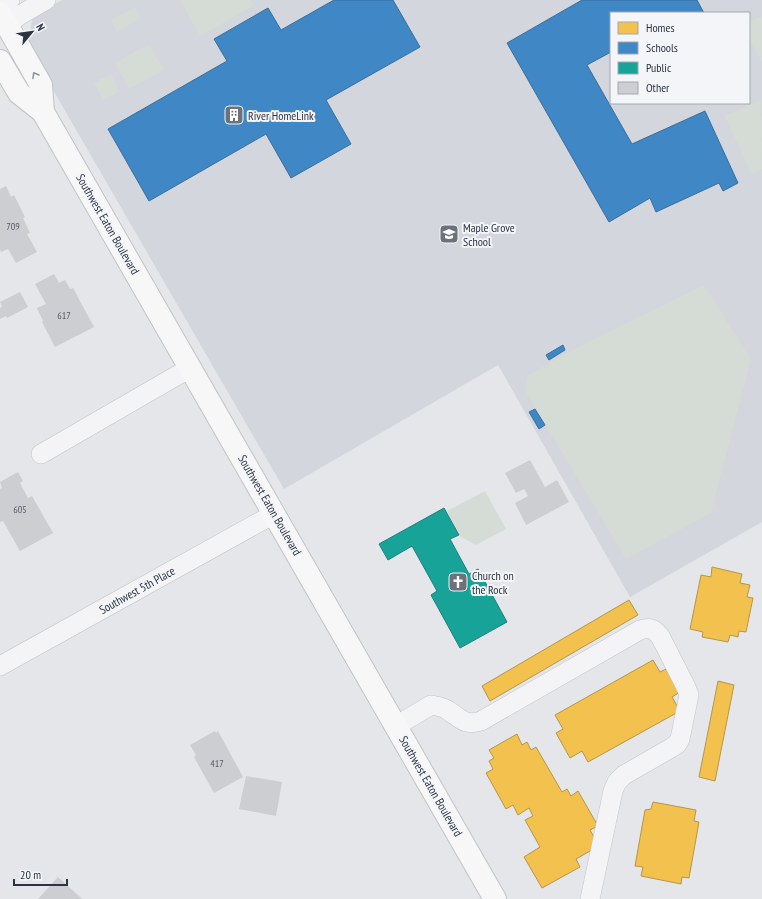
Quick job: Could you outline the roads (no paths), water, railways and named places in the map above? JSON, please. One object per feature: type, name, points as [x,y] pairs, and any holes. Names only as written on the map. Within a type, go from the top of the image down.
[{"type":"main road","name":"Southwest Eaton Boulevard","points":[[2,20],[41,85],[43,112]]},
{"type":"main road","name":"Southwest Eaton Boulevard","points":[[0,61],[19,93],[43,112],[495,899]]},
{"type":"street","points":[[0,4],[10,0]]},
{"type":"street","points":[[2,20],[20,15],[46,0]]},
{"type":"street","points":[[41,454],[190,368]]},
{"type":"street","name":"Southwest 5th Place","points":[[2,661],[274,514]]},
{"type":"street","points":[[396,726],[431,704],[448,710],[465,722],[473,723],[481,721],[640,630],[648,627],[654,629],[660,636],[689,695],[680,739],[677,744],[624,776],[617,782],[613,791],[590,899]]},
{"type":"place","name":"River HomeLink","points":[[234,115]]},
{"type":"place","name":"Maple Grove School","points":[[449,234]]},
{"type":"place","name":"Church on the Rock","points":[[458,582]]}]
